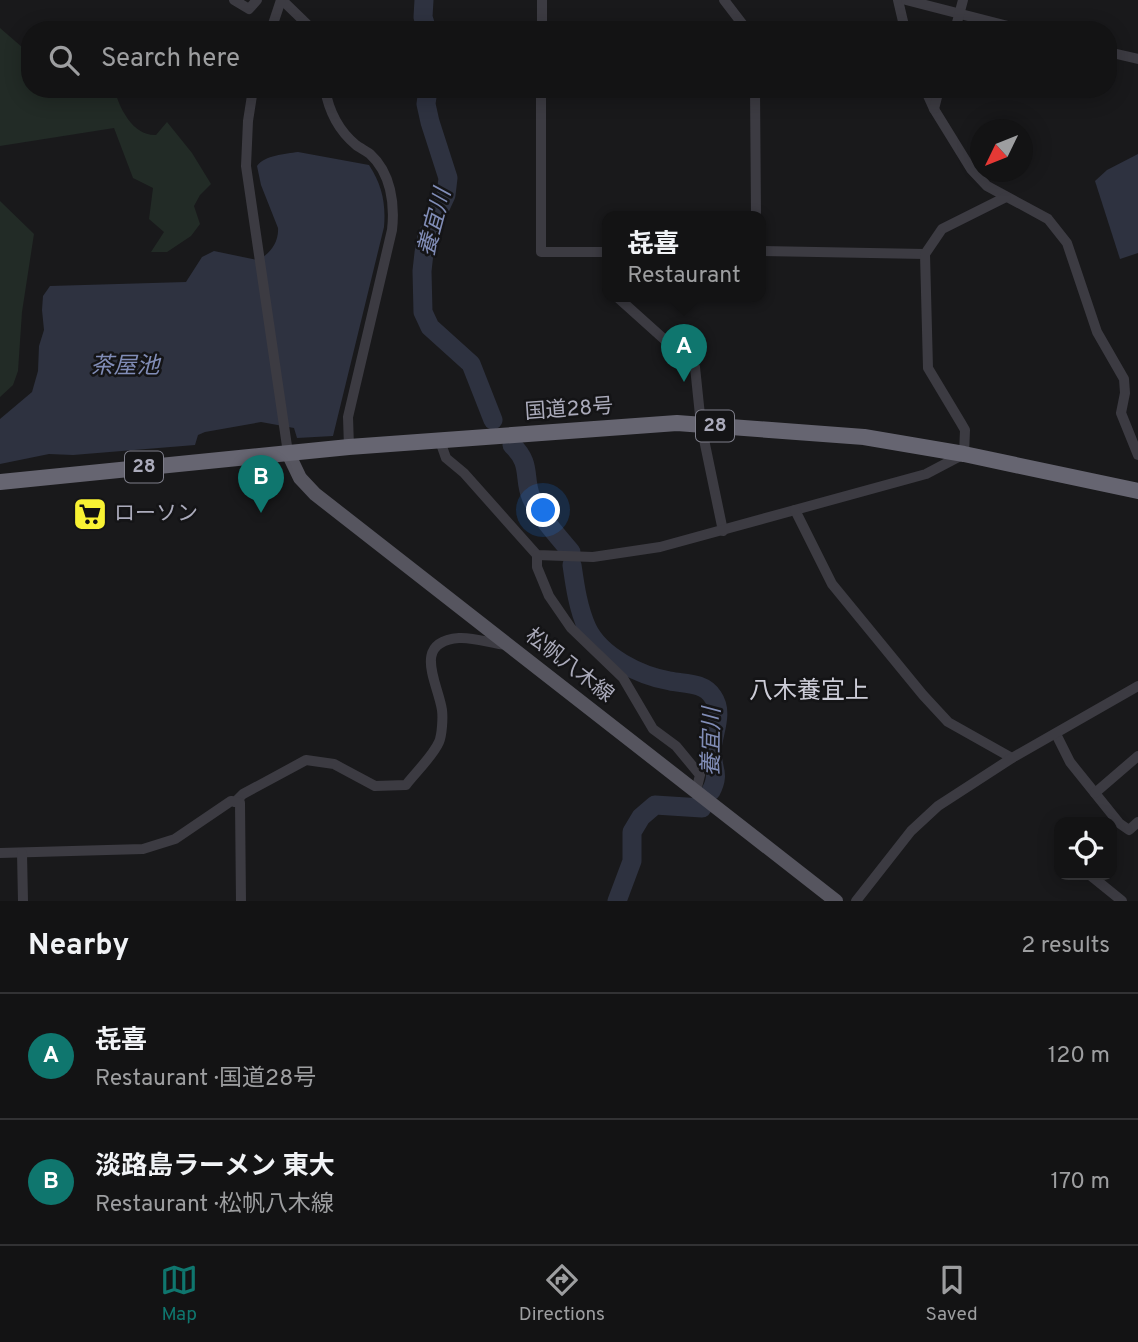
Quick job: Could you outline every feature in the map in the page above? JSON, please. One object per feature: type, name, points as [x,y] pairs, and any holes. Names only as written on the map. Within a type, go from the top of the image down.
[{"type":"highway","name":"国道28号","points":[[0,482],[349,447],[677,423],[864,437],[964,454],[1138,491]]},
{"type":"main road","name":"松帆八木線","points":[[288,453],[300,478],[315,494],[835,901]]},
{"type":"street","points":[[234,0],[249,9],[257,0]]},
{"type":"street","points":[[274,21],[281,0],[303,21]]},
{"type":"street","points":[[541,21],[542,0]]},
{"type":"street","points":[[724,0],[740,21]]},
{"type":"street","points":[[898,0],[903,21]]},
{"type":"street","points":[[905,0],[990,21]]},
{"type":"street","points":[[958,21],[963,0]]},
{"type":"street","points":[[1117,54],[1138,59]]},
{"type":"street","points":[[251,98],[247,121],[246,166],[288,453]]},
{"type":"street","points":[[328,98],[334,121],[356,145],[371,155],[386,178],[394,209],[392,230],[348,417],[349,447]]},
{"type":"street","points":[[541,98],[541,252],[602,252]]},
{"type":"street","points":[[755,98],[755,211]]},
{"type":"street","points":[[929,98],[971,169],[987,186],[1048,219],[1067,243],[1097,332],[1124,379],[1125,393],[1121,413],[1138,456]]},
{"type":"street","points":[[934,109],[937,98]]},
{"type":"street","points":[[537,555],[593,557],[660,547],[926,474],[964,454],[965,430],[928,368],[925,254],[942,229],[1006,197]]},
{"type":"street","points":[[766,251],[925,254]]},
{"type":"street","points":[[623,302],[695,367],[701,425],[723,531]]},
{"type":"street","points":[[440,441],[446,458],[464,473],[537,555],[537,567],[549,596],[571,628],[623,678],[653,729],[676,746],[700,775],[696,791]]},
{"type":"street","points":[[795,510],[832,584],[923,695],[948,722],[1012,758]]},
{"type":"street","points":[[235,802],[243,794],[306,760],[334,764],[375,786],[406,785],[439,742],[442,712],[430,667],[431,654],[442,642],[461,638],[507,645]]},
{"type":"street","points":[[856,901],[911,831],[939,806],[1012,758],[1138,686]]},
{"type":"street","points":[[1056,734],[1070,762],[1095,793],[1109,817]]},
{"type":"street","points":[[1095,793],[1138,756]]},
{"type":"street","points":[[0,853],[143,849],[175,839],[231,801],[240,803],[241,901]]},
{"type":"street","points":[[1117,827],[1129,830],[1138,822]]},
{"type":"street","points":[[22,853],[23,901]]},
{"type":"street","points":[[1096,880],[1122,901]]},
{"type":"shaded area","points":[[0,28],[21,46],[21,98],[117,98],[129,120],[141,131],[156,135],[167,122],[192,153],[211,184],[194,206],[200,224],[191,236],[167,252],[151,252],[164,232],[149,219],[153,188],[133,178],[114,128],[0,146]]},
{"type":"shaded area","points":[[0,201],[34,234],[22,312],[18,371],[13,385],[0,397]]},
{"type":"water","name":"茶屋池","points":[[298,152],[369,165],[384,202],[384,227],[333,436],[297,438],[294,428],[261,422],[205,432],[198,435],[195,445],[73,455],[49,454],[0,464],[0,419],[32,392],[44,330],[43,296],[50,286],[186,282],[202,257],[214,251],[257,260],[262,258],[275,243],[278,228],[261,185],[257,166],[270,157]]},
{"type":"water","points":[[1138,154],[1138,253],[1120,259],[1095,181],[1107,170]]},
{"type":"waterway","name":"養宜川","points":[[424,0],[424,21]]},
{"type":"waterway","name":"養宜川","points":[[427,98],[430,122],[448,178],[446,195],[427,236],[422,271],[423,312],[430,327],[471,364],[493,420]]},
{"type":"waterway","name":"養宜川","points":[[512,445],[525,465],[531,497],[549,526],[571,552]]},
{"type":"waterway","name":"養宜川","points":[[572,565],[584,620],[601,647],[622,663],[646,675],[693,684],[713,697],[718,716],[712,750],[715,779],[711,791]]},
{"type":"waterway","name":"養宜川","points":[[617,901],[632,861],[632,832],[641,817],[655,805],[702,808]]},
{"type":"place","name":"㐂喜","points":[[684,382]]},
{"type":"place","name":"淡路島ラーメン 東大","points":[[261,513]]},
{"type":"place","name":"ローソン","points":[[90,514]]},
{"type":"district","name":"八木養宜上","points":[[809,692]]}]
